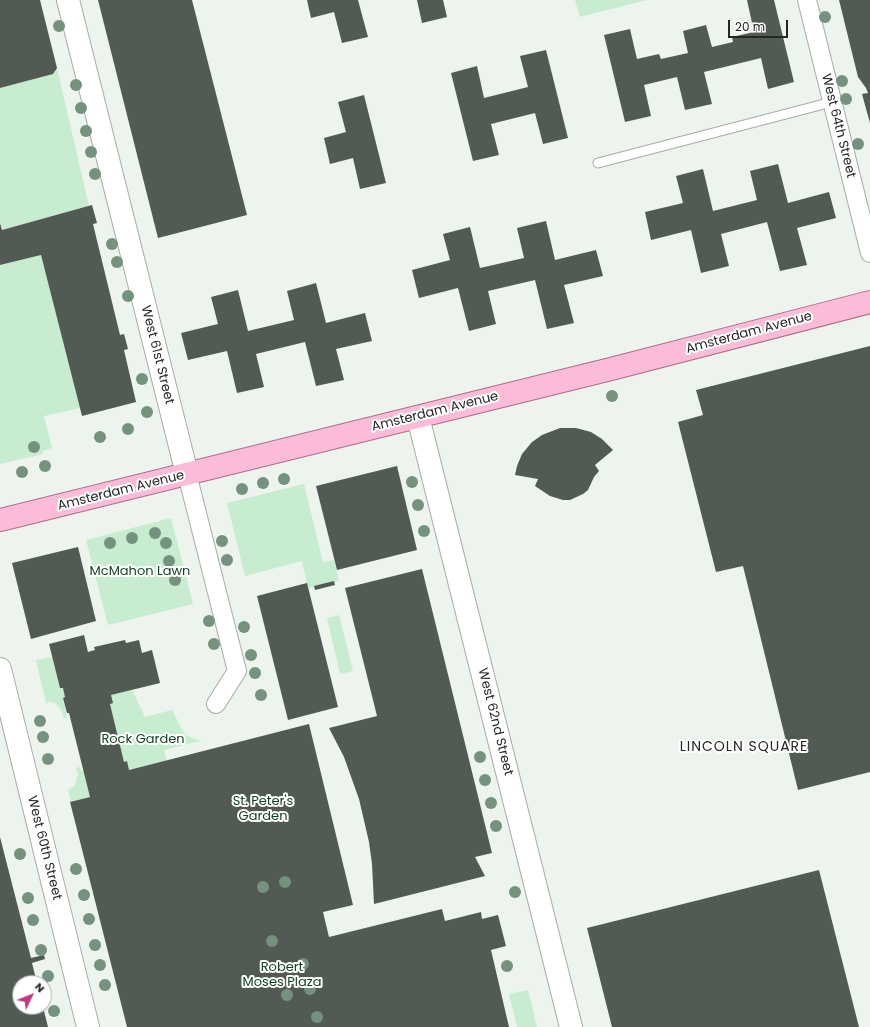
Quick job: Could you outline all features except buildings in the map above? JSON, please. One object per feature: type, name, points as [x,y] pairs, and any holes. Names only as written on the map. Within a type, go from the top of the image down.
[{"type":"main road","name":"Amsterdam Avenue","points":[[0,520],[418,417],[870,302]]},
{"type":"street","name":"West 61st Street","points":[[68,0],[237,671],[216,704]]},
{"type":"street","name":"West 64th Street","points":[[807,0],[870,253]]},
{"type":"street","name":"West 62nd Street","points":[[418,417],[571,1027]]},
{"type":"street","name":"West 60th Street","points":[[0,669],[88,1027]]},
{"type":"lane","points":[[598,163],[832,102]]},
{"type":"green space","points":[[575,0],[647,0],[580,17]]},
{"type":"green space","points":[[57,68],[89,206],[2,230],[0,221],[0,88],[53,74]]},
{"type":"green space","points":[[41,255],[80,408],[44,416],[52,448],[42,451],[43,454],[0,464],[0,265]]},
{"type":"green space","points":[[304,484],[323,562],[334,560],[339,581],[308,588],[302,561],[245,576],[227,503]]},
{"type":"green space","name":"McMahon Lawn","points":[[171,518],[193,604],[108,625],[86,540]]},
{"type":"green space","points":[[339,615],[353,671],[340,674],[327,618]]},
{"type":"green space","points":[[52,657],[60,688],[63,688],[65,697],[63,698],[67,718],[64,718],[59,707],[55,703],[46,703],[36,660]]},
{"type":"green space","name":"Rock Garden","points":[[132,690],[145,717],[172,710],[185,735],[201,741],[164,750],[167,761],[129,770],[127,761],[124,762],[110,704],[111,695]]},
{"type":"green space","points":[[80,767],[81,771],[84,770],[90,797],[71,802],[68,790],[75,785],[78,775],[76,768]]},
{"type":"green space","points":[[528,990],[537,1027],[517,1027],[509,994]]},
{"type":"district","name":"LINCOLN SQUARE","points":[[744,747]]},
{"type":"park label","name":"St. Peter's Garden","points":[[263,810]]},
{"type":"park label","name":"Robert Moses Plaza","points":[[282,976]]}]
